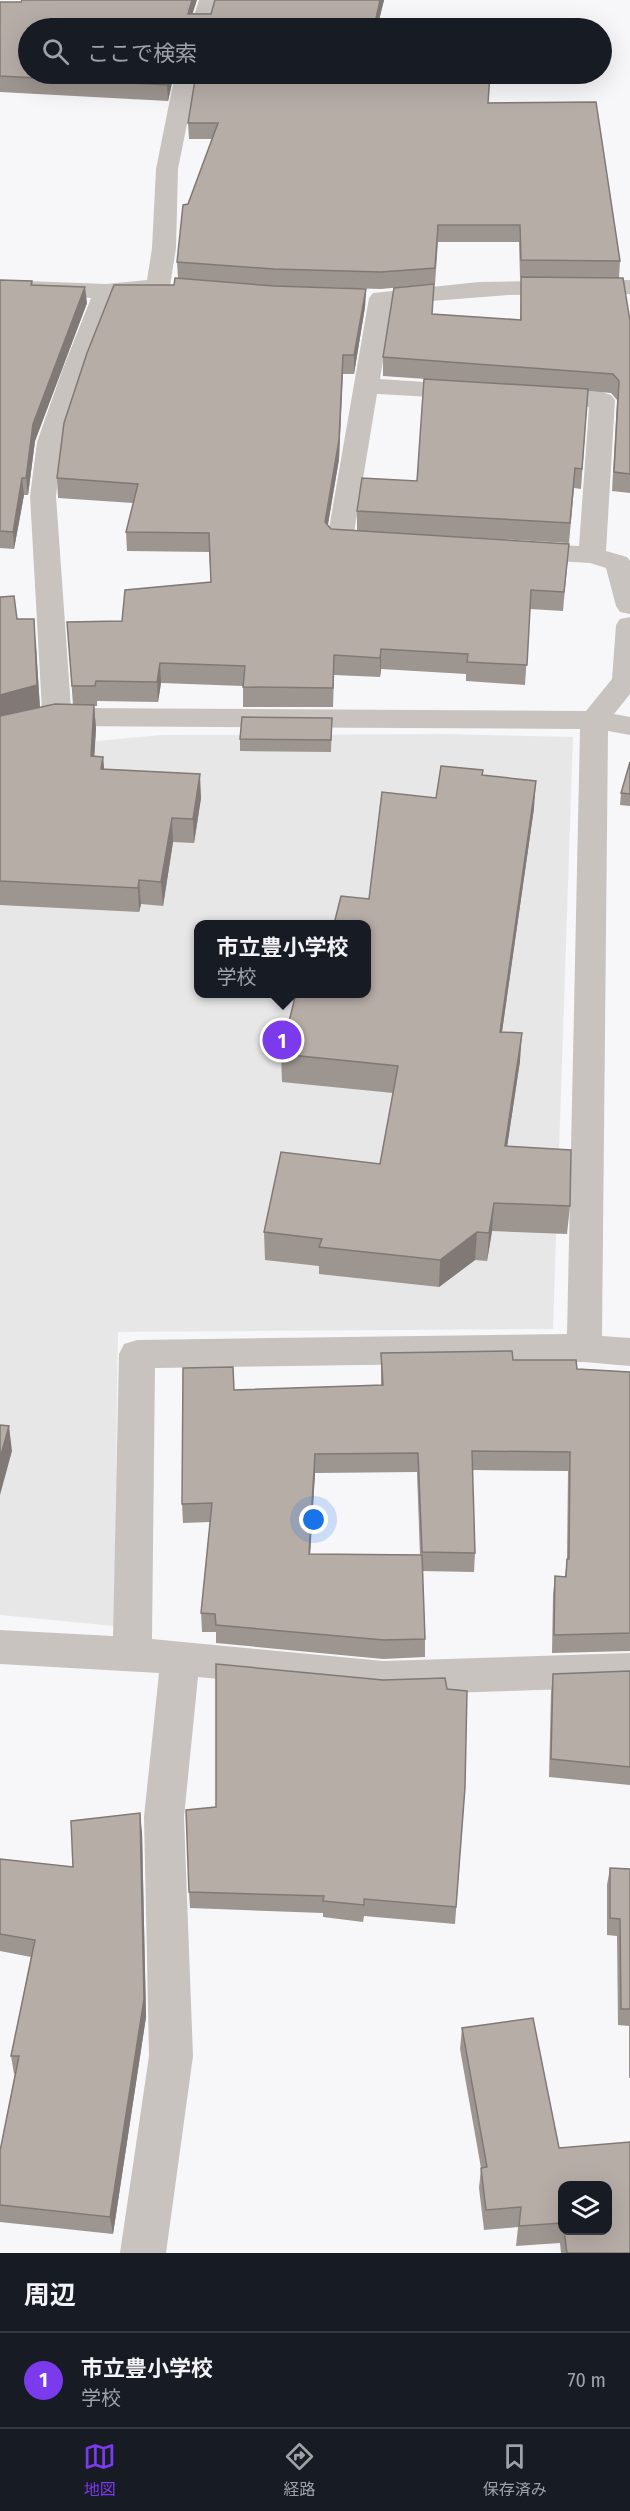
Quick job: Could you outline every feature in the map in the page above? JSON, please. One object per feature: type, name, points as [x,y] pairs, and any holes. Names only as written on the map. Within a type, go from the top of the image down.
[{"type":"street","points":[[203,18],[208,0]]},
{"type":"street","points":[[0,287],[106,291],[170,287],[164,248],[167,169],[184,84]]},
{"type":"street","points":[[397,543],[340,540],[366,386],[369,298],[521,286],[630,287]]},
{"type":"street","points":[[57,717],[43,496],[50,442],[106,291]]},
{"type":"street","points":[[366,386],[602,400],[592,555]]},
{"type":"street","points":[[500,550],[592,555],[618,563],[630,606]]},
{"type":"street","points":[[584,1348],[594,720],[626,680],[630,626]]},
{"type":"street","points":[[0,730],[57,717],[594,720],[630,726]]},
{"type":"street","points":[[132,1654],[137,1353],[584,1348],[630,1352]]},
{"type":"street","points":[[0,1647],[132,1654],[383,1678],[630,1670]]},
{"type":"street","points":[[143,2253],[171,2056],[164,1817],[180,1660]]},
{"type":"shaded area","points":[[446,734],[573,737],[553,1329],[118,1332],[114,1626],[0,1615],[0,752],[9,749],[162,735]]},
{"type":"building","points":[[22,0],[192,0],[188,14],[211,14],[215,0],[380,0],[376,18],[18,18],[18,77],[0,76],[0,2],[21,2]]},
{"type":"building","points":[[194,84],[489,84],[488,103],[596,102],[620,261],[521,260],[520,225],[438,225],[435,268],[381,272],[274,269],[177,262],[183,205],[188,204],[218,123],[188,123]]},
{"type":"building","points":[[521,277],[623,278],[630,321],[630,474],[614,472],[619,381],[613,374],[383,357],[394,288],[434,284],[432,314],[521,320]]},
{"type":"building","points":[[175,278],[274,286],[366,289],[354,355],[343,355],[339,440],[325,522],[331,529],[569,544],[564,592],[531,590],[527,665],[467,662],[468,654],[381,649],[380,658],[334,655],[333,688],[243,687],[245,666],[160,663],[157,682],[96,681],[95,686],[72,686],[67,622],[122,621],[125,590],[211,582],[209,533],[126,532],[138,484],[57,478],[64,423],[87,353],[114,285],[174,285]]},
{"type":"building","points":[[0,280],[32,281],[31,285],[85,287],[33,424],[26,478],[22,478],[13,532],[0,531]]},
{"type":"building","points":[[424,379],[588,389],[582,469],[575,468],[570,523],[357,511],[362,478],[417,481]]},
{"type":"building","points":[[14,596],[17,619],[34,619],[37,685],[0,695],[0,597]]},
{"type":"building","points":[[55,704],[94,705],[91,756],[103,757],[101,769],[200,774],[193,819],[172,818],[161,882],[139,880],[138,888],[0,881],[0,716]]},
{"type":"building","points":[[242,717],[332,718],[331,740],[240,739]]},
{"type":"building","points":[[630,762],[630,794],[621,793]]},
{"type":"building","points":[[441,766],[483,770],[482,775],[536,781],[500,1032],[522,1033],[505,1146],[571,1150],[570,1206],[494,1203],[489,1233],[477,1232],[440,1260],[319,1247],[322,1239],[264,1232],[281,1152],[380,1164],[398,1066],[281,1054],[295,998],[371,998],[371,920],[335,920],[341,896],[369,899],[382,792],[436,798]]},
{"type":"building","points":[[512,1351],[513,1360],[576,1360],[577,1369],[630,1372],[630,1633],[554,1635],[555,1576],[566,1577],[567,1559],[569,1559],[570,1452],[472,1451],[475,1553],[422,1552],[418,1453],[315,1454],[309,1554],[422,1555],[425,1639],[384,1640],[216,1625],[215,1614],[201,1613],[212,1503],[182,1504],[183,1368],[233,1367],[234,1390],[383,1385],[381,1353]]},
{"type":"building","points":[[0,1425],[9,1426],[0,1458]]},
{"type":"building","points":[[216,1664],[383,1680],[445,1678],[447,1689],[467,1691],[465,1787],[456,1907],[364,1899],[364,1905],[323,1901],[324,1896],[189,1892],[186,1810],[216,1807]]},
{"type":"building","points":[[630,1671],[630,1767],[551,1759],[553,1674]]},
{"type":"building","points":[[140,1813],[144,1999],[110,2217],[0,2205],[0,2151],[19,2056],[11,2056],[35,1940],[0,1934],[0,1859],[73,1867],[71,1821]]},
{"type":"building","points":[[610,1868],[630,1869],[630,2009],[621,2009],[620,1919],[610,1918]]},
{"type":"building","points":[[533,2018],[559,2148],[630,2142],[630,2253],[567,2253],[565,2235],[612,2235],[612,2181],[558,2181],[558,2223],[519,2226],[521,2207],[486,2210],[481,2168],[487,2167],[462,2028]]},
{"type":"place","name":"市立豊小学校","points":[[282,1040]]}]
